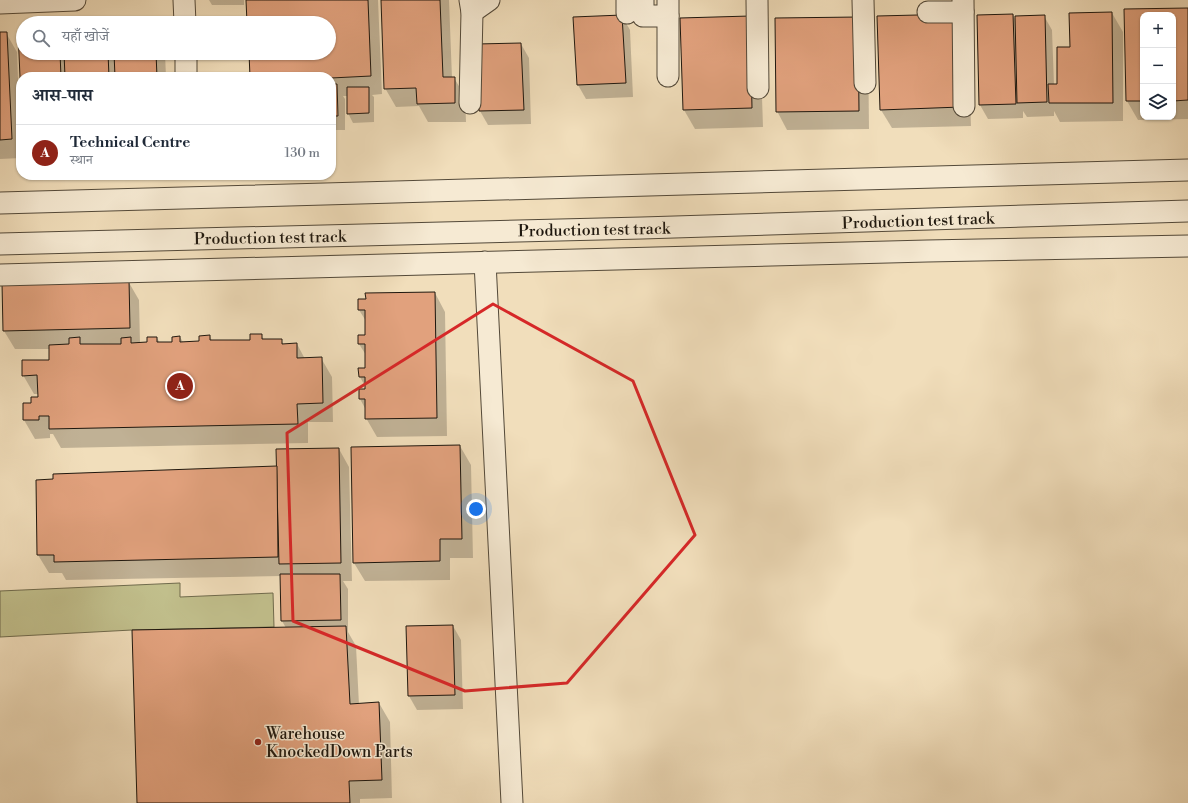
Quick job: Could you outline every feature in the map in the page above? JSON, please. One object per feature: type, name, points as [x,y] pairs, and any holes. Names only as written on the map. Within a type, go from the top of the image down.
[{"type":"street","points":[[1,2],[75,0]]},
{"type":"street","points":[[184,0],[185,16]]},
{"type":"street","points":[[470,104],[471,6],[489,0]]},
{"type":"street","points":[[757,0],[758,88]]},
{"type":"street","points":[[864,0],[865,83]]},
{"type":"street","points":[[928,12],[963,6],[964,106]]},
{"type":"street","points":[[635,7],[644,16],[668,8],[668,76]]},
{"type":"street","points":[[186,60],[186,72]]},
{"type":"street","points":[[0,203],[1188,170]]},
{"type":"street","name":"Production test track","points":[[0,244],[650,228],[1188,211]]},
{"type":"street","points":[[1,275],[1188,246]]},
{"type":"street","points":[[485,262],[512,803]]},
{"type":"highlighted area","points":[[493,304],[633,381],[695,535],[567,683],[465,691],[293,621],[287,433]]},
{"type":"shaded area","points":[[180,583],[180,597],[273,593],[274,627],[132,630],[0,637],[0,591]]},
{"type":"building","points":[[246,0],[368,0],[371,76],[336,78],[336,72],[250,72],[249,60],[336,60],[336,16],[247,16]]},
{"type":"building","points":[[381,0],[440,0],[443,77],[455,77],[455,103],[417,104],[416,88],[384,89]]},
{"type":"building","points":[[1188,8],[1188,100],[1176,101],[1176,12],[1140,12],[1140,101],[1126,101],[1124,9]]},
{"type":"building","points":[[1112,12],[1113,103],[1049,103],[1048,84],[1057,84],[1057,47],[1070,47],[1069,13]]},
{"type":"building","points":[[958,14],[961,107],[880,110],[877,16]]},
{"type":"building","points":[[1013,14],[1016,104],[979,105],[977,15]]},
{"type":"building","points":[[622,15],[626,83],[577,85],[573,17]]},
{"type":"building","points":[[1045,15],[1047,102],[1017,103],[1015,16]]},
{"type":"building","points":[[750,16],[752,108],[683,110],[680,18]]},
{"type":"building","points":[[858,17],[859,111],[776,112],[775,18]]},
{"type":"building","points":[[0,32],[7,32],[12,139],[0,140]]},
{"type":"building","points":[[521,43],[524,110],[479,111],[477,44]]},
{"type":"building","points":[[19,60],[60,60],[61,72],[20,72]]},
{"type":"building","points":[[64,60],[108,60],[109,72],[65,72]]},
{"type":"building","points":[[114,60],[156,60],[157,72],[115,72]]},
{"type":"building","points":[[336,84],[337,84],[338,116],[336,116]]},
{"type":"building","points":[[347,87],[369,87],[369,113],[347,114]]},
{"type":"building","points":[[129,280],[130,328],[3,331],[2,283]]},
{"type":"building","points":[[435,292],[437,418],[365,419],[365,399],[359,399],[359,389],[365,389],[365,377],[359,377],[358,368],[365,368],[365,344],[358,344],[358,335],[365,335],[365,310],[358,310],[358,299],[366,299],[365,293]]},
{"type":"building","points":[[250,334],[262,334],[262,339],[282,339],[282,344],[297,343],[297,358],[322,357],[323,403],[297,404],[298,424],[49,429],[49,416],[39,416],[39,420],[23,420],[23,403],[31,403],[31,397],[38,397],[37,375],[22,376],[22,360],[49,360],[49,345],[69,344],[69,338],[80,337],[80,344],[121,344],[121,338],[131,337],[131,343],[147,342],[147,337],[157,337],[157,342],[172,342],[172,337],[180,336],[180,342],[199,341],[199,336],[210,335],[210,340],[250,340]]},
{"type":"building","points":[[460,445],[462,539],[440,539],[440,561],[353,563],[351,447]]},
{"type":"building","points":[[339,448],[341,563],[279,564],[276,449]]},
{"type":"building","points":[[277,466],[278,557],[54,562],[54,555],[37,555],[36,480],[53,479],[53,474]]},
{"type":"building","points":[[280,574],[340,574],[341,620],[281,621]]},
{"type":"building","points":[[453,625],[455,695],[408,696],[406,626]]},
{"type":"building","name":"Warehouse KnockedDown Parts","points":[[346,626],[350,704],[379,702],[382,780],[349,781],[350,803],[137,803],[132,630]]},
{"type":"place","name":"Technical Centre","points":[[180,386]]},
{"type":"place","name":"Warehouse KnockedDown Parts","points":[[258,742]]}]
